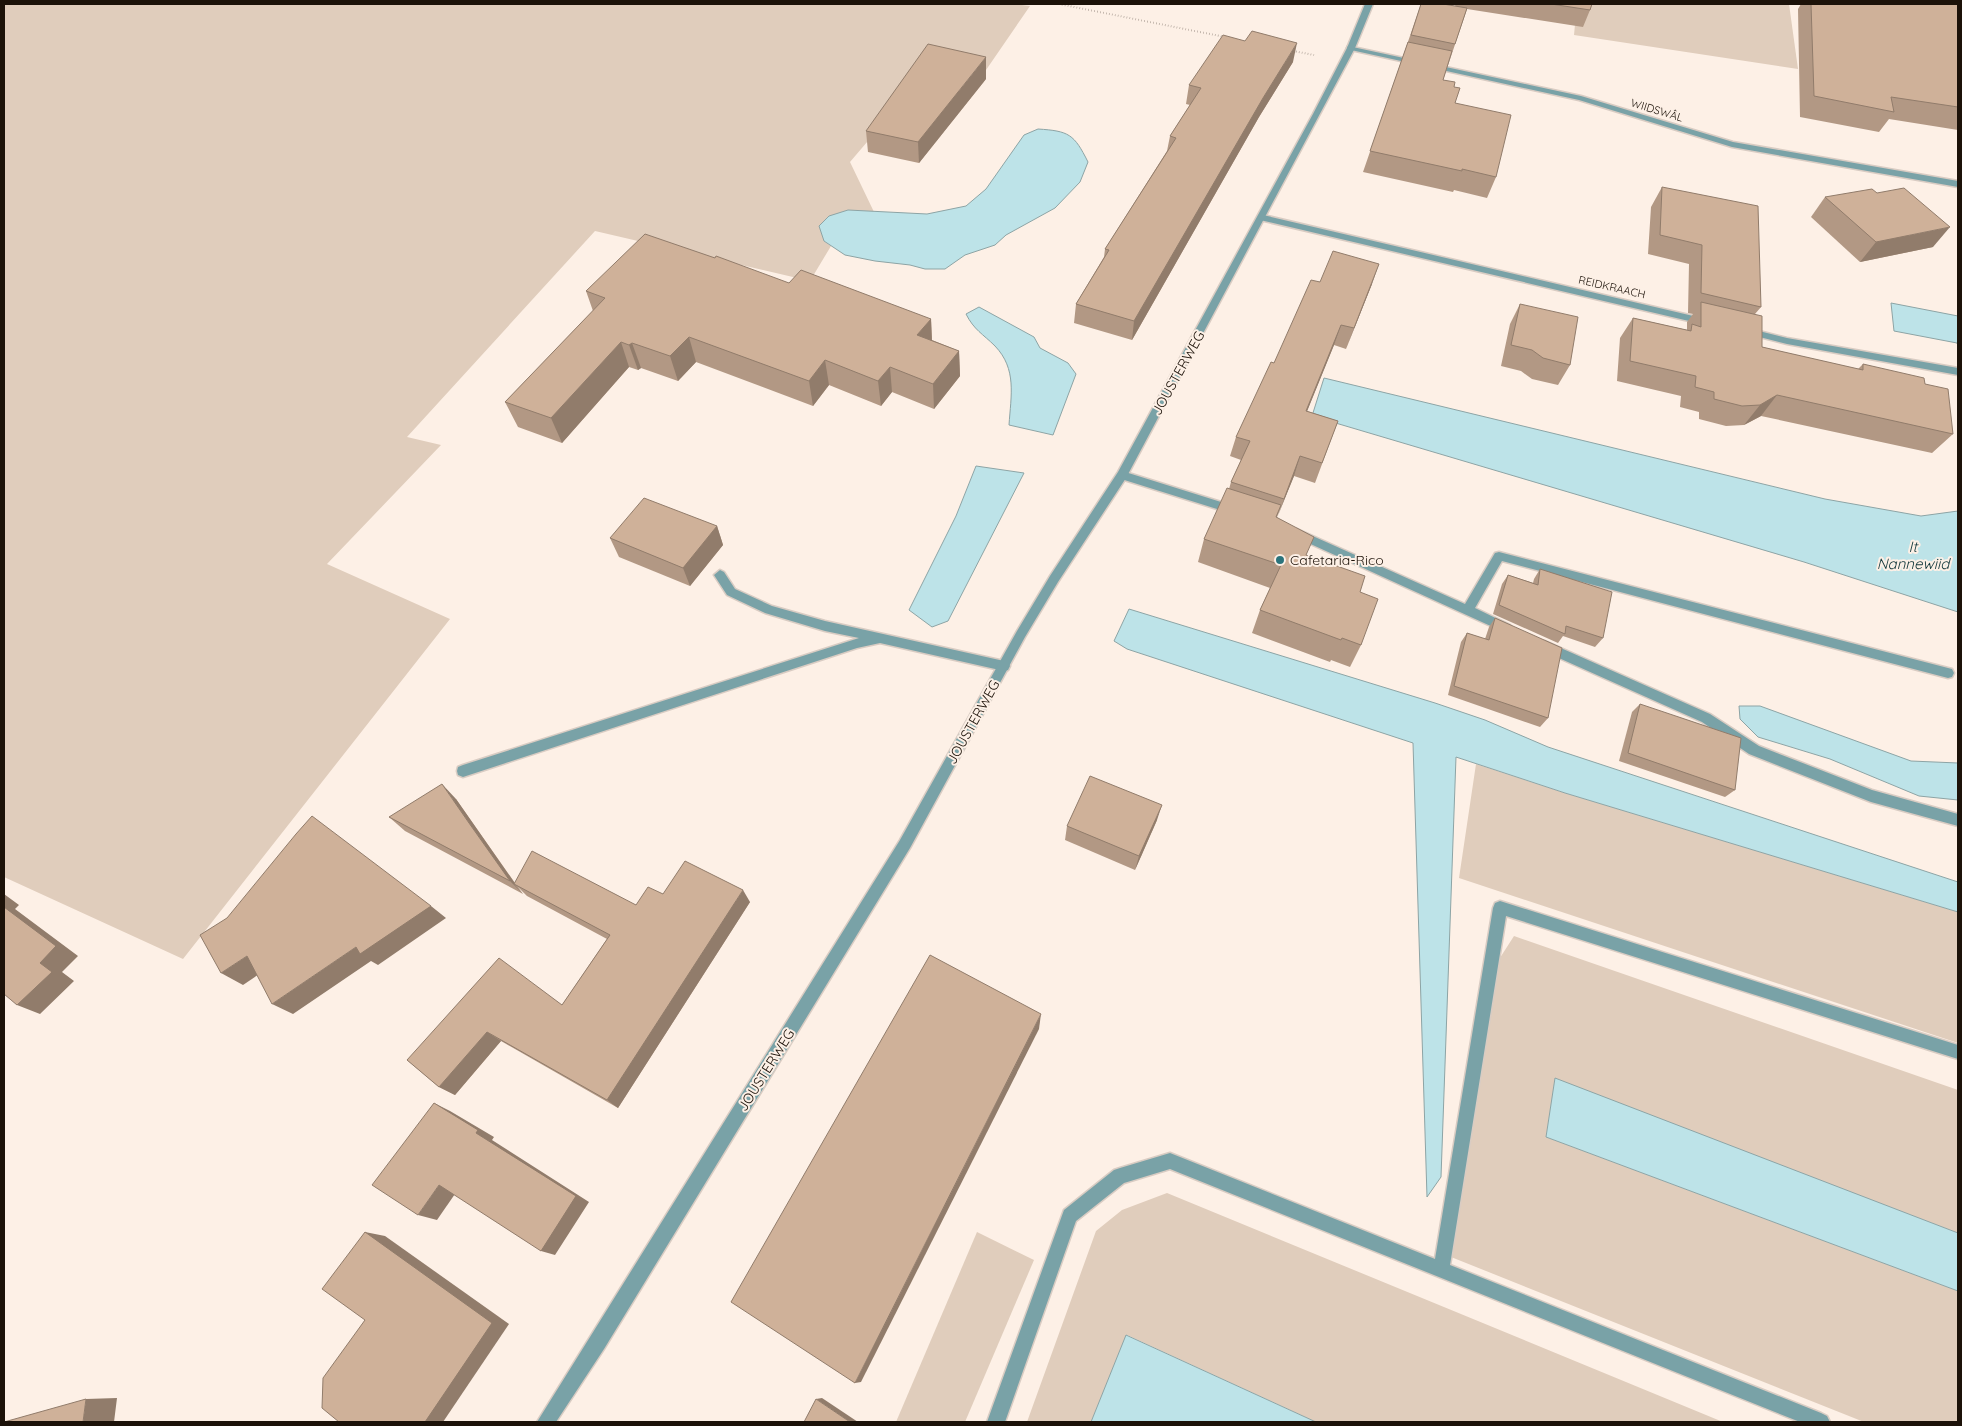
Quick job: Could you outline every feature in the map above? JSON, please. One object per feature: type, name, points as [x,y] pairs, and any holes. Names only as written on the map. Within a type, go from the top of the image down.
[{"type":"street","name":"JOUSTERWEG","points":[[546,1422],[598,1343],[905,844],[1054,579],[1122,475],[1263,218],[1351,48],[1369,4]]},
{"type":"street","name":"WIIDSWÂL","points":[[1351,48],[1581,98],[1732,144],[1958,184]]},
{"type":"street","name":"REIDKRAACH","points":[[1263,218],[1719,325]]},
{"type":"street","points":[[1738,329],[1787,341],[1958,372]]},
{"type":"street","points":[[1122,475],[1249,515]]},
{"type":"street","points":[[1285,528],[1520,634]]},
{"type":"street","points":[[1467,610],[1499,556],[1948,673]]},
{"type":"street","points":[[720,574],[731,592],[769,610],[825,626],[1004,666]]},
{"type":"street","points":[[463,770],[848,646],[880,638]]},
{"type":"street","points":[[1538,642],[1706,718],[1754,750],[1871,796],[1958,820]]},
{"type":"street","points":[[1441,1270],[1500,908],[1958,1052]]},
{"type":"street","points":[[996,1422],[1070,1216],[1120,1176],[1170,1161],[1821,1422]]},
{"type":"path","points":[[1059,4],[1226,37]]},
{"type":"path","points":[[1284,49],[1344,62]]},
{"type":"shaded area","points":[[4,4],[1015,4],[1030,6],[986,70],[937,60],[850,162],[874,212],[848,210],[824,241],[831,246],[810,281],[595,231],[407,437],[441,445],[327,564],[450,619],[183,959],[4,877]]},
{"type":"shaded area","points":[[1577,4],[1789,4],[1798,69],[1574,35]]},
{"type":"shaded area","points":[[1476,764],[1565,793],[1958,912],[1958,1043],[1459,878]]},
{"type":"shaded area","points":[[1514,936],[1958,1090],[1958,1233],[1555,1079],[1546,1137],[1958,1291],[1958,1422],[1864,1422],[1446,1255],[1496,964]]},
{"type":"shaded area","points":[[1167,1193],[1723,1422],[1316,1422],[1127,1335],[1091,1422],[1027,1422],[1096,1231],[1122,1210]]},
{"type":"shaded area","points":[[977,1232],[1034,1260],[965,1422],[896,1422]]},
{"type":"water","points":[[1038,129],[1057,131],[1069,136],[1079,145],[1088,162],[1080,182],[1055,208],[1006,235],[995,245],[965,255],[945,269],[925,269],[845,255],[824,241],[819,226],[829,216],[848,210],[927,214],[966,206],[986,189],[1024,135]]},
{"type":"water","points":[[1891,303],[1958,316],[1958,346],[1957,343],[1894,331]]},
{"type":"water","points":[[979,307],[1034,337],[1040,348],[1068,363],[1076,374],[1053,435],[1009,425],[1011,383],[1007,364],[995,346],[976,328],[966,314]]},
{"type":"water","name":"It Nannewiid","points":[[1324,378],[1825,499],[1921,516],[1958,511],[1958,612],[1804,562],[1312,416]]},
{"type":"water","points":[[976,466],[1024,473],[948,621],[932,627],[909,610],[956,516]]},
{"type":"water","points":[[1129,609],[1435,703],[1485,720],[1548,747],[1958,882],[1958,912],[1565,793],[1456,757],[1441,1177],[1427,1197],[1413,743],[1127,649],[1114,641]]},
{"type":"water","points":[[1739,706],[1760,706],[1911,761],[1958,763],[1958,800],[1919,796],[1830,759],[1758,737],[1740,719]]},
{"type":"water","points":[[1555,1078],[1958,1233],[1958,1291],[1546,1137]]},
{"type":"water","points":[[1126,1335],[1316,1422],[1091,1422]]},
{"type":"building","points":[[1421,4],[1443,4],[1467,8],[1455,44],[1411,35]]},
{"type":"building","points":[[1551,4],[1592,4],[1590,10]]},
{"type":"building","points":[[1811,4],[1958,4],[1958,107],[1891,97],[1894,112],[1814,96]]},
{"type":"building","points":[[1252,31],[1297,43],[1263,98],[1134,321],[1076,304],[1109,250],[1105,249],[1176,138],[1170,136],[1201,88],[1189,85],[1223,35],[1245,41]]},
{"type":"building","points":[[1408,42],[1452,51],[1443,80],[1455,82],[1454,87],[1460,88],[1455,103],[1511,115],[1496,177],[1370,151]]},
{"type":"building","points":[[928,44],[986,57],[918,142],[866,131]]},
{"type":"building","points":[[1662,187],[1758,206],[1761,307],[1701,293],[1702,245],[1660,235]]},
{"type":"building","points":[[1904,188],[1950,227],[1876,242],[1825,197],[1872,189],[1877,193]]},
{"type":"building","points":[[645,234],[715,258],[716,256],[789,283],[801,270],[931,319],[917,335],[959,351],[933,384],[890,367],[878,381],[825,360],[809,381],[689,337],[670,356],[632,343],[629,345],[621,342],[551,418],[505,402],[605,298],[586,291]]},
{"type":"building","points":[[1333,251],[1379,264],[1354,328],[1341,325],[1306,411],[1338,421],[1322,463],[1300,456],[1284,499],[1231,482],[1250,441],[1236,437],[1271,362],[1274,363],[1311,280],[1320,282]]},
{"type":"building","points":[[1701,302],[1762,316],[1762,347],[1863,370],[1863,364],[1924,378],[1925,384],[1948,389],[1953,434],[1777,395],[1760,405],[1742,406],[1714,399],[1714,392],[1695,387],[1696,376],[1630,361],[1633,318],[1691,331],[1692,324],[1701,327]]},
{"type":"building","points":[[1520,304],[1578,317],[1570,365],[1543,358],[1532,350],[1511,345]]},
{"type":"building","points":[[1227,488],[1281,505],[1276,517],[1314,537],[1306,555],[1365,576],[1360,592],[1378,599],[1361,645],[1342,638],[1341,640],[1260,610],[1281,565],[1204,539]]},
{"type":"building","points":[[644,498],[717,526],[683,568],[610,538]]},
{"type":"building","points":[[1540,569],[1612,592],[1603,638],[1566,626],[1565,634],[1499,605],[1508,575],[1538,585]]},
{"type":"building","points":[[1495,618],[1562,648],[1548,718],[1454,686],[1467,633],[1489,640]]},
{"type":"building","points":[[1640,704],[1741,738],[1735,790],[1628,753]]},
{"type":"building","points":[[1090,776],[1162,805],[1139,856],[1067,826]]},
{"type":"building","points":[[442,784],[469,823],[510,881],[389,817]]},
{"type":"building","points":[[312,816],[431,906],[360,954],[356,947],[272,1004],[247,956],[221,973],[200,935],[227,918]]},
{"type":"building","points":[[532,851],[636,905],[648,887],[663,894],[685,861],[743,890],[607,1100],[487,1032],[439,1087],[407,1060],[499,958],[562,1005],[610,935],[514,884]]},
{"type":"building","points":[[4,907],[56,946],[40,963],[52,972],[17,1005],[4,994]]},
{"type":"building","points":[[930,955],[1041,1014],[855,1383],[731,1302]]},
{"type":"building","points":[[434,1103],[478,1130],[476,1133],[576,1196],[541,1251],[439,1185],[418,1215],[372,1185]]},
{"type":"building","points":[[365,1232],[492,1323],[425,1422],[339,1422],[322,1408],[323,1378],[365,1320],[322,1289]]},
{"type":"building","points":[[86,1399],[83,1422],[4,1422]]},
{"type":"building","points":[[816,1399],[850,1422],[804,1422]]},
{"type":"place","name":"Cafetaria-Rico","points":[[1280,560]]}]
